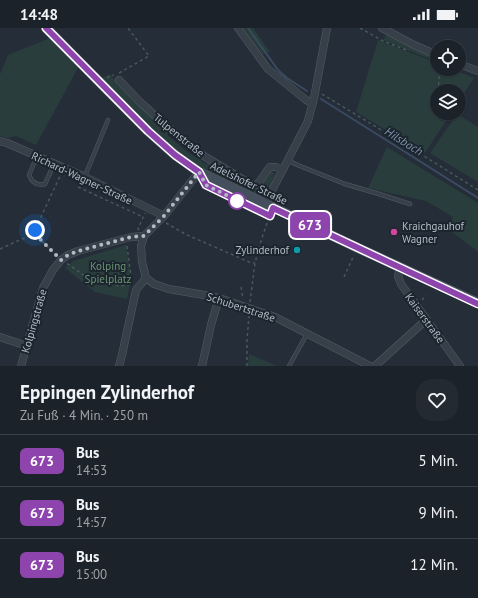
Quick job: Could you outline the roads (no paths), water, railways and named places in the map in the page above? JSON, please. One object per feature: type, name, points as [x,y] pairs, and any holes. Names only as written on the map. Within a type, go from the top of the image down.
[{"type":"street","name":"Adelshofer Straße","points":[[46,28],[148,131],[175,155],[199,172],[269,209],[358,248],[478,304]]},
{"type":"street","points":[[238,28],[268,69],[306,100],[312,103]]},
{"type":"street","points":[[269,209],[282,170],[308,121],[327,28]]},
{"type":"street","points":[[382,28],[430,52]]},
{"type":"street","points":[[466,67],[478,71]]},
{"type":"street","name":"Tulpenstraße","points":[[118,77],[140,102],[190,146],[252,185],[257,185],[264,173],[270,167],[276,167],[282,170]]},
{"type":"street","name":"Richard-Wagner-Straße","points":[[0,141],[85,177],[147,208],[162,218]]},
{"type":"street","points":[[119,366],[136,290],[134,286],[146,278],[142,262],[141,246],[144,236],[162,218],[199,172]]},
{"type":"street","name":"Kolpingstraße","points":[[21,366],[43,288],[53,270],[63,264],[68,255],[73,253],[126,238],[144,236]]},
{"type":"street","name":"Kaiserstraße","points":[[400,268],[398,276],[401,284],[460,366]]},
{"type":"street","name":"Schubertstraße","points":[[146,278],[154,284],[170,289],[219,298],[275,317],[370,366]]},
{"type":"street","points":[[202,366],[219,298]]},
{"type":"street","points":[[375,366],[426,320]]},
{"type":"street","points":[[0,337],[27,346]]},
{"type":"lane","points":[[85,177],[108,120]]},
{"type":"lane","points":[[37,156],[29,175],[34,183],[40,186],[45,184],[54,164]]},
{"type":"lane","points":[[288,160],[346,184],[410,204]]},
{"type":"lane","points":[[289,366],[307,333]]},
{"type":"waterway","name":"Hilsbach","points":[[248,28],[278,70],[287,78],[307,91]]},
{"type":"waterway","name":"Hilsbach","points":[[321,99],[478,198]]},
{"type":"place","name":"Kraichgauhof Wagner","points":[[394,232]]},
{"type":"place","name":"Zylinderhof","points":[[297,250]]},
{"type":"park label","name":"Kolping Spielplatz","points":[[108,272]]}]
